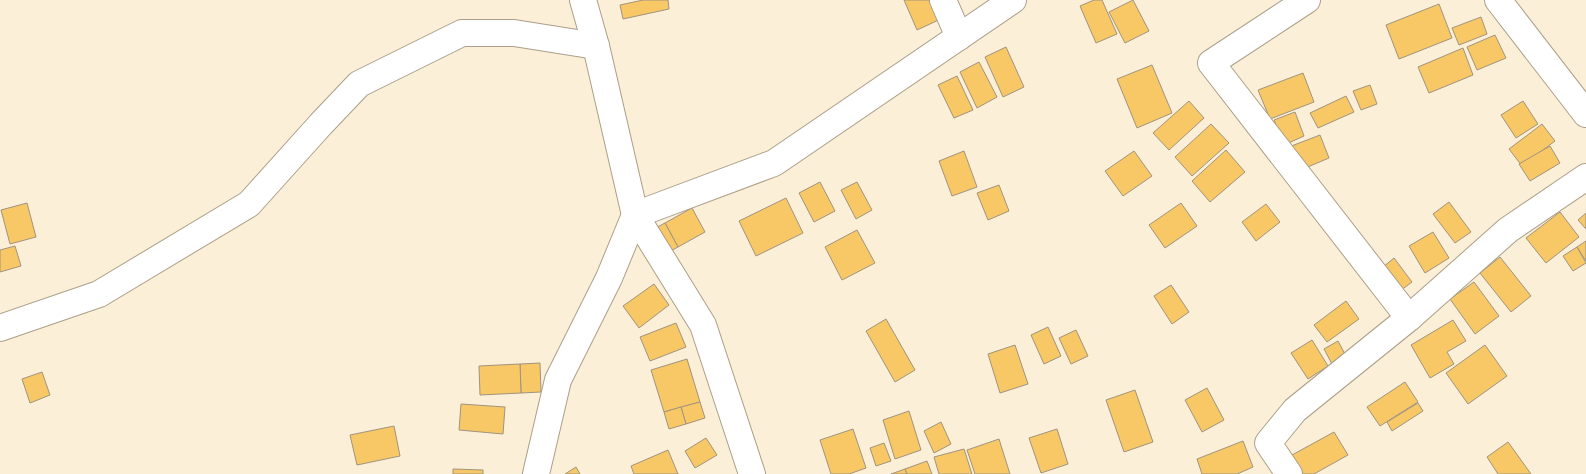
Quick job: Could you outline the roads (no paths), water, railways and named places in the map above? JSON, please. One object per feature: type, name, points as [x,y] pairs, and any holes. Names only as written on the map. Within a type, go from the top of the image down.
[{"type":"street","points":[[583,0],[596,46],[634,215],[703,325],[752,474]]},
{"type":"street","points":[[943,0],[959,37]]},
{"type":"street","points":[[536,474],[558,380],[609,278],[634,215],[774,163],[1013,0]]},
{"type":"street","points":[[1307,0],[1212,63],[1409,318]]},
{"type":"street","points":[[1498,0],[1586,114]]},
{"type":"street","points":[[0,328],[99,294],[249,204],[320,124],[359,84],[462,33],[514,33],[596,46]]},
{"type":"street","points":[[1289,474],[1268,443],[1294,410],[1409,318],[1508,230],[1586,177]]}]
